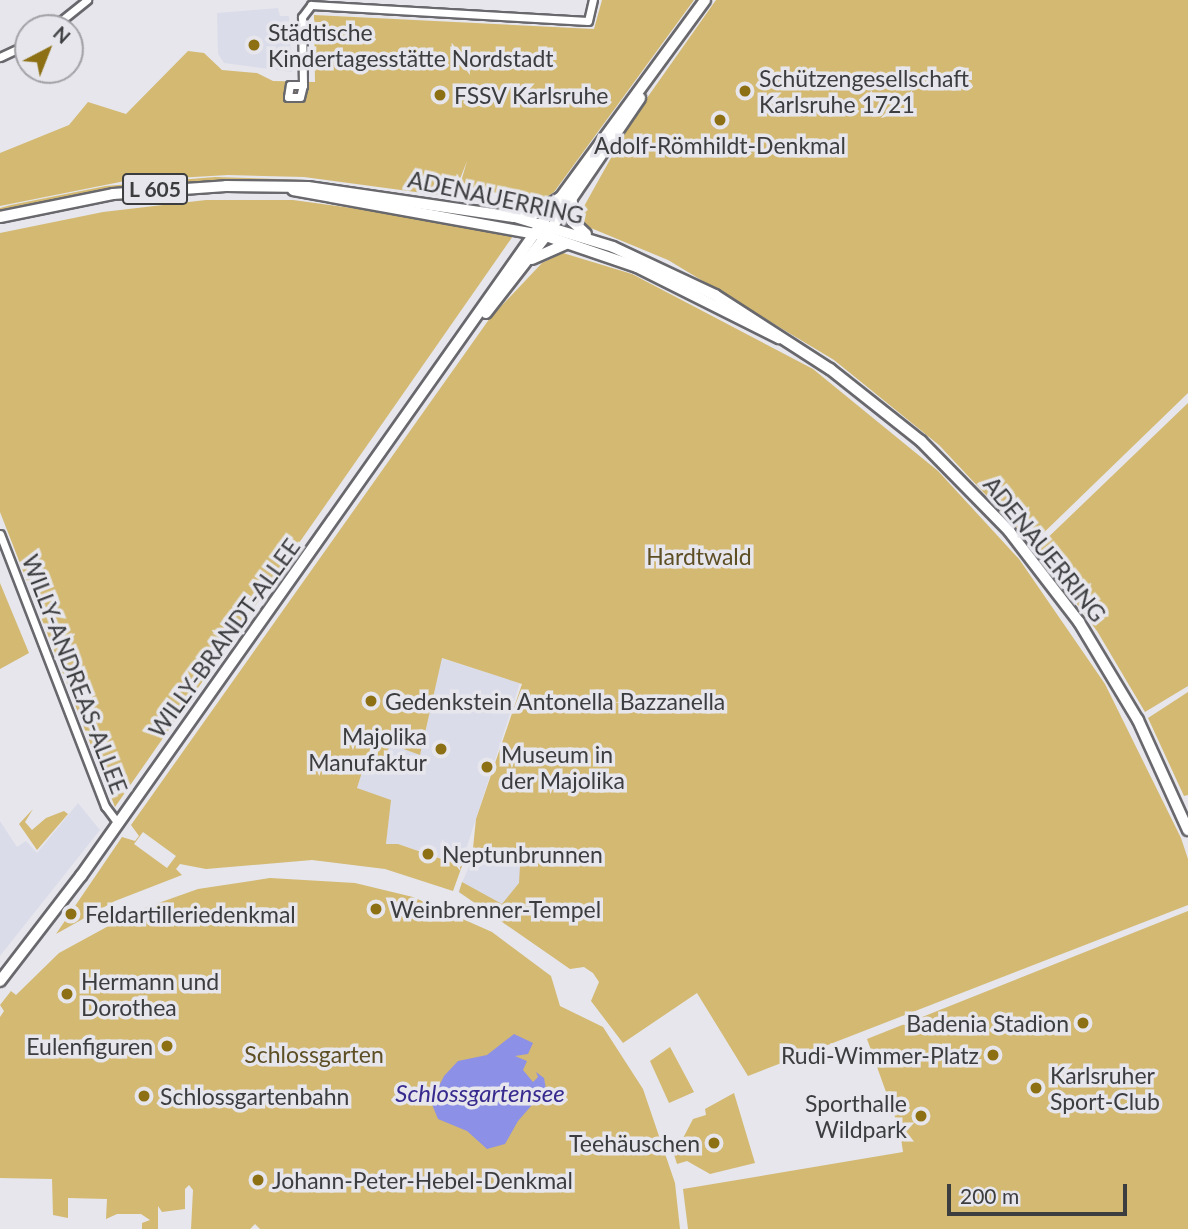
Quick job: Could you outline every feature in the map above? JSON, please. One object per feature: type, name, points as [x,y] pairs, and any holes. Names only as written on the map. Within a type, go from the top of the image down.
[{"type":"main road","name":"WILLY-BRANDT-ALLEE","points":[[2,974],[118,823],[541,231],[566,200],[705,0]]},
{"type":"main road","name":"ADENAUERRING","points":[[0,217],[145,190],[280,187],[402,198],[514,217],[541,231],[659,277],[802,349]]},
{"type":"main road","name":"ADENAUERRING","points":[[280,187],[541,231]]},
{"type":"main road","name":"WILLY-BRANDT-ALLEE","points":[[474,325],[523,265],[541,231],[553,227],[566,200]]},
{"type":"main road","points":[[514,217],[539,213],[566,200],[574,224],[592,239]]},
{"type":"main road","name":"ADENAUERRING","points":[[553,227],[592,239],[715,295],[802,349],[927,446],[1035,563],[1094,643],[1132,709],[1188,831]]},
{"type":"main road","points":[[523,265],[549,248],[571,243]]},
{"type":"street","points":[[70,14],[87,0]]},
{"type":"street","points":[[303,85],[302,17],[311,5],[588,21],[593,0]]},
{"type":"street","name":"WILLY-ANDREAS-ALLEE","points":[[0,534],[105,806],[118,823]]},
{"type":"shaded area","name":"Städtische Kindertagesstätte Nordstadt","points":[[278,8],[280,16],[289,16],[292,72],[224,63],[218,54],[217,13]]},
{"type":"shaded area","points":[[441,658],[520,683],[461,865],[398,844],[386,844],[390,803],[356,788],[368,753],[390,744],[420,754]]},
{"type":"shaded area","points":[[78,803],[100,830],[0,956],[0,821],[17,847],[26,841],[37,853]]},
{"type":"shaded area","points":[[480,841],[533,863],[500,919],[458,892]]},
{"type":"green space","points":[[602,0],[694,0],[554,192],[529,209],[513,209],[516,197],[460,185],[467,161],[453,197],[304,177],[228,175],[125,181],[0,206],[0,153],[69,125],[88,102],[126,114],[188,51],[204,53],[222,70],[257,73],[273,81],[315,82],[314,15],[594,29]]},
{"type":"green space","points":[[716,0],[1188,0],[1188,393],[1032,544],[939,445],[834,360],[668,260],[586,226],[578,217],[635,115]]},
{"type":"green space","points":[[215,177],[307,180],[138,187],[0,212],[0,208],[11,205],[106,186]]},
{"type":"green space","points":[[206,200],[293,200],[454,222],[513,236],[115,807],[0,512],[0,233],[103,212]]},
{"type":"green space","name":"Hardtwald","points":[[563,253],[632,274],[813,369],[938,471],[1019,559],[1105,684],[1181,838],[1188,859],[1188,905],[748,1076],[697,993],[623,1043],[591,1001],[599,982],[593,973],[584,967],[570,969],[459,892],[462,882],[502,904],[519,883],[520,865],[505,854],[498,860],[472,858],[476,819],[522,684],[442,658],[420,755],[390,744],[385,759],[368,753],[357,788],[391,800],[386,844],[398,844],[462,866],[453,891],[385,869],[312,860],[206,869],[180,864],[176,869],[182,875],[115,901],[56,934],[122,837],[135,841],[139,836],[131,825],[490,318],[542,263]],"holes":[[[143,832],[176,856],[167,868],[134,844]]]},
{"type":"green space","points":[[1188,403],[1188,686],[1145,712],[1097,631],[1036,549]]},
{"type":"green space","points":[[0,583],[29,653],[0,669]]},
{"type":"green space","points":[[1188,692],[1188,795],[1184,796],[1148,718]]},
{"type":"green space","points":[[33,809],[25,822],[32,830],[46,818],[64,811],[68,814],[37,850],[19,824]]},
{"type":"green space","name":"Schlossgarten","points":[[270,878],[355,883],[413,897],[492,932],[551,976],[560,1006],[603,1027],[643,1089],[675,1183],[680,1229],[260,1229],[255,1224],[250,1229],[191,1229],[193,1190],[189,1185],[185,1189],[185,1209],[162,1212],[158,1206],[158,1229],[142,1229],[142,1223],[150,1220],[141,1214],[117,1214],[106,1219],[107,1199],[68,1198],[68,1218],[53,1215],[52,1179],[0,1178],[0,1017],[4,1011],[0,1005],[11,991],[16,995],[59,953],[136,911],[198,889]]},
{"type":"green space","name":"Karlsruher Sport-Club","points":[[1188,911],[1188,1229],[688,1229],[683,1189],[903,1152],[900,1131],[867,1039]]},
{"type":"green space","points":[[670,1047],[694,1092],[669,1103],[650,1061]]},
{"type":"green space","points":[[734,1093],[755,1163],[710,1174],[687,1161],[677,1164],[671,1145],[681,1142],[693,1119],[706,1115],[705,1109]]},
{"type":"water","name":"Schlossgartensee","points":[[514,1034],[533,1043],[528,1054],[515,1056],[527,1061],[523,1070],[533,1082],[538,1077],[536,1072],[544,1078],[546,1089],[518,1121],[505,1144],[487,1149],[467,1131],[438,1119],[431,1102],[444,1076],[458,1061],[487,1055]]},
{"type":"place","name":"Städtische Kindertagesstätte Nordstadt","points":[[254,45]]},
{"type":"place","name":"Schützengesellschaft Karlsruhe 1721","points":[[745,91]]},
{"type":"place","name":"FSSV Karlsruhe","points":[[440,95]]},
{"type":"place","name":"Adolf-Römhildt-Denkmal","points":[[720,120]]},
{"type":"place","name":"Gedenkstein Antonella Bazzanella","points":[[371,701]]},
{"type":"place","name":"Majolika Manufaktur","points":[[441,749]]},
{"type":"place","name":"Museum in der Majolika","points":[[487,767]]},
{"type":"place","name":"Neptunbrunnen","points":[[428,854]]},
{"type":"place","name":"Weinbrenner-Tempel","points":[[376,909]]},
{"type":"place","name":"Feldartilleriedenkmal","points":[[71,914]]},
{"type":"place","name":"Hermann und Dorothea","points":[[67,994]]},
{"type":"place","name":"Badenia Stadion","points":[[1083,1023]]},
{"type":"place","name":"Eulenfiguren","points":[[167,1046]]},
{"type":"place","name":"Rudi-Wimmer-Platz","points":[[993,1055]]},
{"type":"place","name":"Karlsruher Sport-Club","points":[[1036,1088]]},
{"type":"place","name":"Schlossgartenbahn","points":[[144,1096]]},
{"type":"place","name":"Sporthalle Wildpark","points":[[921,1116]]},
{"type":"place","name":"Teehäuschen","points":[[714,1143]]},
{"type":"place","name":"Johann-Peter-Hebel-Denkmal","points":[[258,1180]]}]
